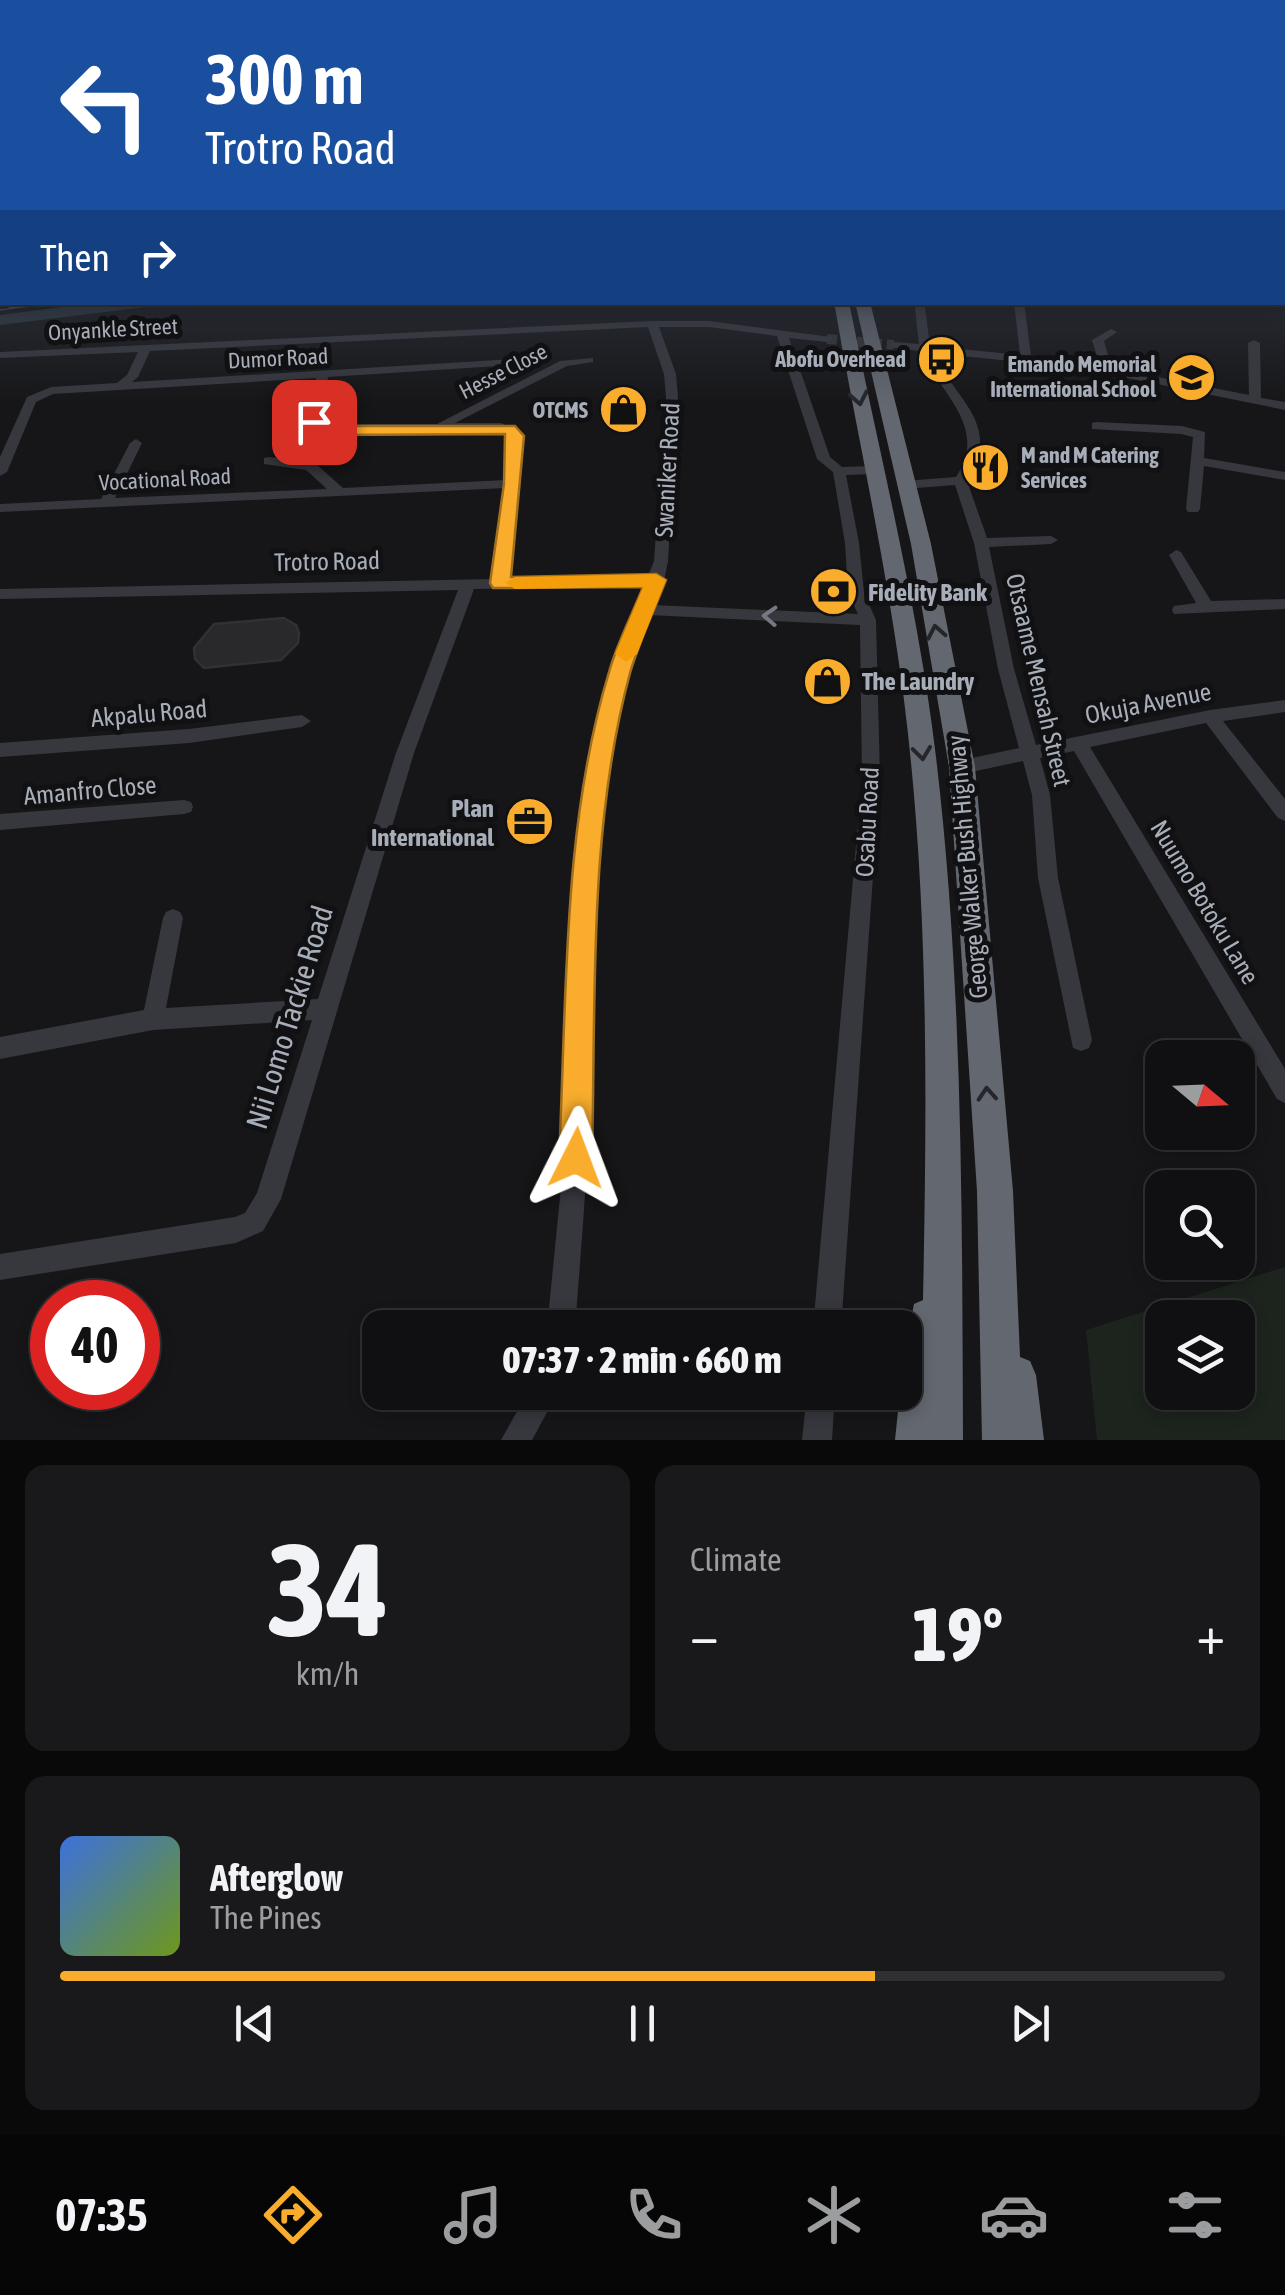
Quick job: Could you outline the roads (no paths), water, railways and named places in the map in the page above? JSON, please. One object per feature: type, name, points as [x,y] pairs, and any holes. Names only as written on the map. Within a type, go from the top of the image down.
[{"type":"highway","name":"George Walker Bush Highway","points":[[843,305],[922,753],[938,966],[943,1169],[942,1440]]},
{"type":"highway","name":"George Walker Bush Highway","points":[[863,305],[921,544],[962,766],[995,1191],[1003,1440]]},
{"type":"highway","points":[[916,1440],[943,1169]]},
{"type":"highway","points":[[995,1191],[1023,1440]]},
{"type":"street","points":[[904,485],[960,481],[974,454],[974,430],[926,349],[922,306],[906,305]]},
{"type":"street","points":[[1019,305],[1026,360]]},
{"type":"street","name":"Onyankle Street","points":[[0,355],[652,324],[709,324],[826,339]]},
{"type":"street","name":"Swaniker Road","points":[[563,1310],[576,1158],[587,855],[606,730],[620,670],[656,580],[669,475],[670,374],[652,324]]},
{"type":"street","points":[[1107,370],[1098,340],[1111,332]]},
{"type":"street","points":[[429,367],[431,333]]},
{"type":"street","name":"Osabu Road","points":[[782,333],[824,459],[839,471],[856,592],[868,620],[872,778],[828,1310]]},
{"type":"street","points":[[1254,343],[1255,399]]},
{"type":"street","points":[[894,345],[1107,370],[1285,406]]},
{"type":"street","points":[[122,384],[132,376],[146,347]]},
{"type":"street","name":"Hesse Close","points":[[437,428],[564,363],[590,360]]},
{"type":"street","name":"Dumor Road","points":[[0,472],[30,400],[51,391],[531,361]]},
{"type":"street","points":[[322,376],[314,422],[320,428],[501,427],[513,432],[513,484],[500,583]]},
{"type":"street","points":[[1096,426],[1193,432],[1201,438],[1193,510]]},
{"type":"street","points":[[106,502],[136,443]]},
{"type":"street","points":[[1199,460],[1285,476]]},
{"type":"street","points":[[269,461],[310,466],[338,491]]},
{"type":"street","points":[[839,471],[872,470]]},
{"type":"street","name":"Otsaame Mensah Street","points":[[960,481],[982,543],[1006,670],[1041,796],[1048,878],[1081,1040]]},
{"type":"street","name":"Vocational Road","points":[[0,508],[513,484]]},
{"type":"street","points":[[982,543],[1050,540]]},
{"type":"street","points":[[1176,555],[1206,607]]},
{"type":"street","name":"Trotro Road","points":[[0,594],[656,580]]},
{"type":"street","name":"Nii Lomo Tackie Road","points":[[0,1267],[236,1230],[254,1222],[268,1199],[405,752],[468,584]]},
{"type":"street","points":[[1180,610],[1285,604]]},
{"type":"street","points":[[645,610],[868,620]]},
{"type":"street","name":"Okuja Avenue","points":[[962,766],[1210,716],[1285,706]]},
{"type":"street","points":[[1210,716],[1285,813]]},
{"type":"street","name":"Akpalu Road","points":[[0,750],[188,736],[302,721]]},
{"type":"street","name":"Nuumo Botoku Lane","points":[[1078,742],[1276,1058],[1285,1091]]},
{"type":"street","name":"Amanfro Close","points":[[0,822],[184,807]]},
{"type":"street","points":[[153,1020],[173,918]]},
{"type":"street","points":[[0,1048],[153,1020],[324,1009]]},
{"type":"street","points":[[516,1440],[534,1410]]},
{"type":"street","points":[[818,1440],[820,1410]]},
{"type":"waterway","points":[[0,320],[122,305]]},
{"type":"tunnel","points":[[827,339],[894,345]]},
{"type":"railway","points":[[0,308],[24,305]]},
{"type":"place","name":"Abofu Overhead","points":[[941,359]]},
{"type":"place","name":"Emando Memorial International School","points":[[1191,377]]},
{"type":"place","name":"OTCMS","points":[[623,410]]},
{"type":"place","name":"M and M Catering Services","points":[[986,468]]},
{"type":"place","name":"Fidelity Bank","points":[[833,592]]},
{"type":"place","name":"The Laundry","points":[[827,681]]},
{"type":"place","name":"Plan International","points":[[529,822]]}]
